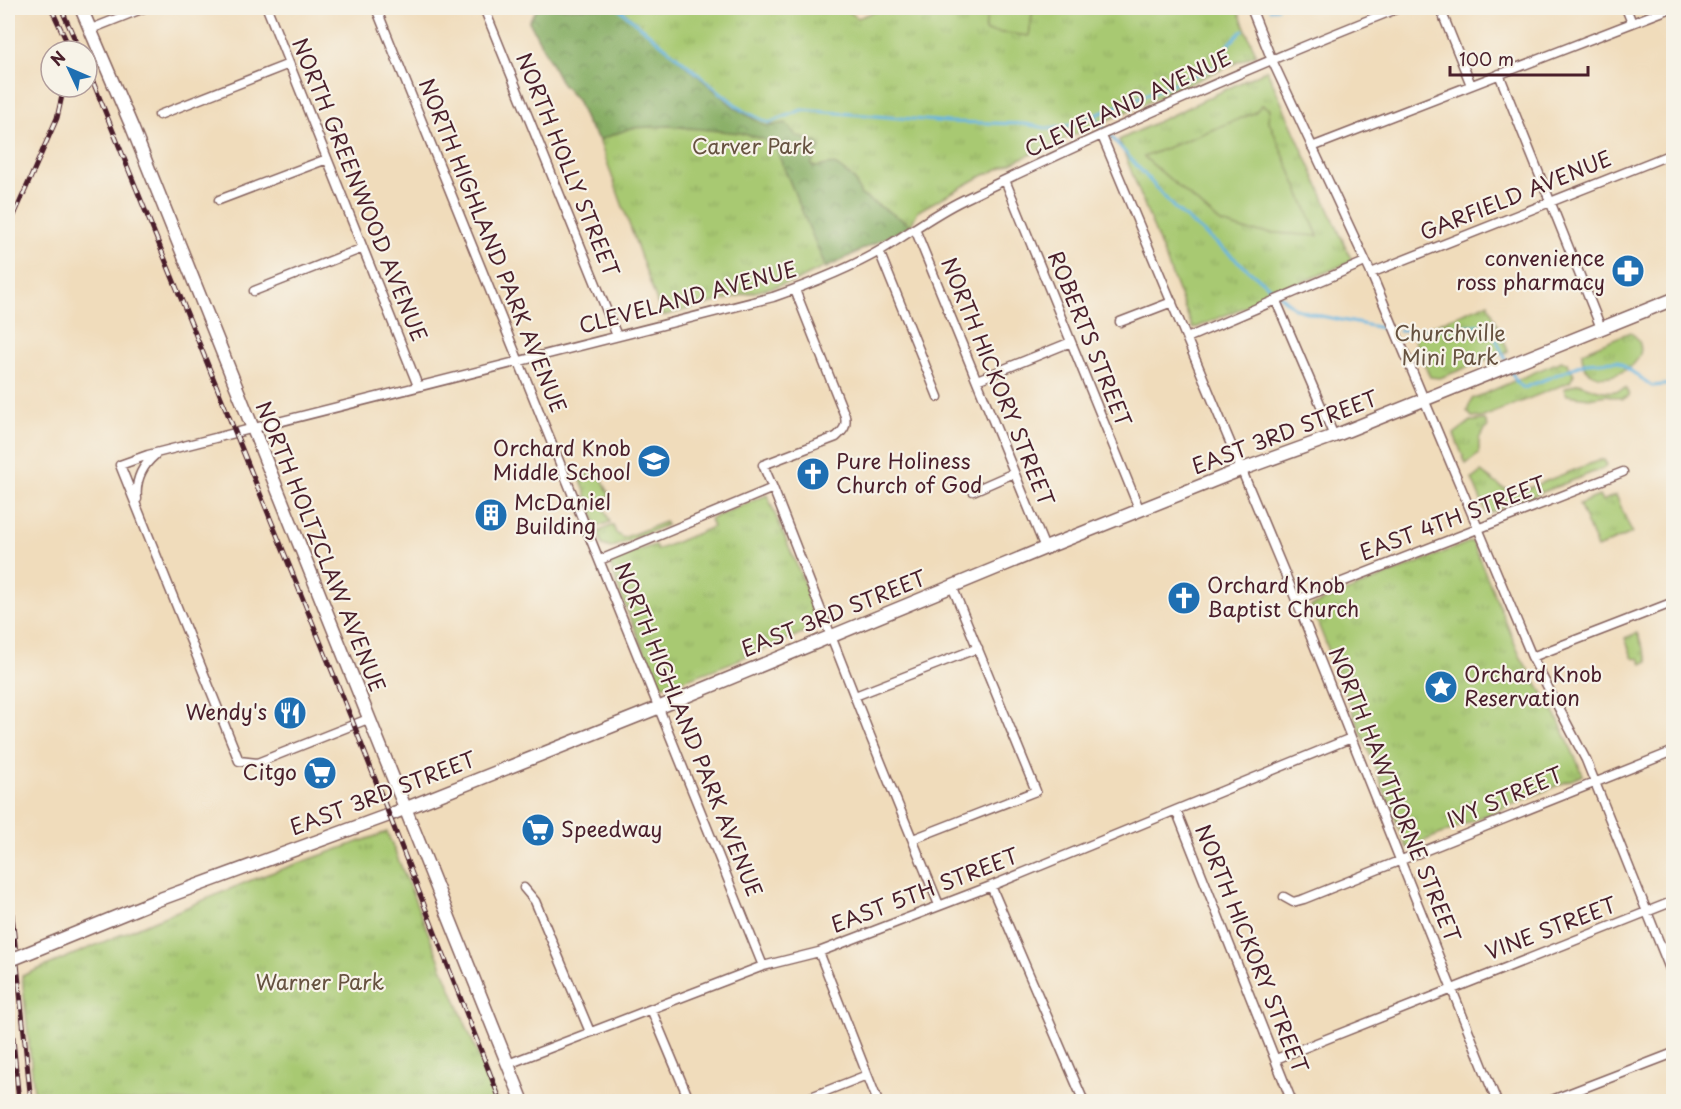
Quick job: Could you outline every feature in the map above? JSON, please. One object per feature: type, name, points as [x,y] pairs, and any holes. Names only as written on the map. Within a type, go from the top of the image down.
[{"type":"main road","name":"NORTH HOLTZCLAW AVENUE","points":[[81,8],[523,1101]]},
{"type":"main road","name":"EAST 3RD STREET","points":[[8,961],[155,901],[406,808],[660,707],[1045,548],[1140,512],[1240,470],[1334,436],[1674,299]]},
{"type":"street","points":[[91,29],[144,8]]},
{"type":"street","name":"NORTH GREENWOOD AVENUE","points":[[267,8],[418,386]]},
{"type":"street","name":"NORTH HIGHLAND PARK AVENUE","points":[[376,8],[763,966]]},
{"type":"street","name":"NORTH HOLLY STREET","points":[[484,8],[617,336]]},
{"type":"street","points":[[1251,8],[1271,58],[1371,273],[1532,657],[1594,781],[1674,979]]},
{"type":"street","name":"CLEVELAND AVENUE","points":[[141,517],[120,465],[158,452],[520,362],[795,290],[827,278],[879,251],[957,203],[1005,180],[1271,58],[1399,8]]},
{"type":"street","points":[[1440,8],[1471,85]]},
{"type":"street","points":[[1626,8],[1632,23]]},
{"type":"street","points":[[1312,147],[1671,8]]},
{"type":"street","points":[[159,116],[289,64]]},
{"type":"street","points":[[1499,74],[1552,201],[1601,328]]},
{"type":"street","name":"NORTH HAWTHORNE STREET","points":[[1102,136],[1296,600],[1497,1101]]},
{"type":"street","name":"GARFIELD AVENUE","points":[[1371,273],[1674,153]]},
{"type":"street","points":[[219,200],[327,159]]},
{"type":"street","name":"ROBERTS STREET","points":[[1005,180],[1140,512]]},
{"type":"street","name":"NORTH HICKORY STREET","points":[[915,229],[1045,548]]},
{"type":"street","points":[[254,291],[363,248]]},
{"type":"street","points":[[879,251],[938,397]]},
{"type":"street","points":[[1187,338],[1365,262]]},
{"type":"street","points":[[795,290],[846,424],[836,437],[763,465],[939,905]]},
{"type":"street","points":[[1276,301],[1334,436]]},
{"type":"street","points":[[1120,322],[1172,302]]},
{"type":"street","points":[[977,380],[1071,342]]},
{"type":"street","points":[[158,452],[144,466],[138,479],[136,490],[141,517],[239,761],[257,763],[368,719]]},
{"type":"street","name":"EAST 4TH STREET","points":[[1296,600],[1623,471]]},
{"type":"street","points":[[973,491],[1014,473]]},
{"type":"street","points":[[600,560],[773,488]]},
{"type":"street","points":[[913,839],[1036,791],[952,586]]},
{"type":"street","points":[[1532,657],[1674,602]]},
{"type":"street","points":[[855,696],[978,648]]},
{"type":"street","name":"EAST 5TH STREET","points":[[508,1064],[763,966],[819,952],[991,886],[1351,738]]},
{"type":"street","name":"IVY STREET","points":[[1284,897],[1293,902],[1304,899],[1594,781],[1674,751]]},
{"type":"street","name":"NORTH HICKORY STREET","points":[[1176,810],[1292,1101]]},
{"type":"street","points":[[991,886],[1084,1101]]},
{"type":"street","points":[[524,888],[535,901],[590,1032]]},
{"type":"street","name":"VINE STREET","points":[[1276,1059],[1674,901]]},
{"type":"street","points":[[819,952],[878,1101]]},
{"type":"street","points":[[651,1009],[690,1101]]},
{"type":"street","points":[[1547,1101],[1674,1053]]},
{"type":"street","points":[[798,1101],[867,1075]]},
{"type":"green space","name":"Carver Park","points":[[538,8],[844,8],[858,18],[884,8],[1237,8],[1256,54],[980,177],[918,211],[911,225],[796,281],[662,316],[599,140],[586,122],[577,100],[562,84],[529,21]]},
{"type":"green space","points":[[538,8],[620,8],[735,108],[766,126],[786,123],[797,136],[818,143],[820,148],[811,165],[815,167],[834,164],[854,179],[861,195],[911,225],[826,268],[776,149],[763,139],[740,133],[669,126],[631,128],[599,140],[586,122],[577,100],[562,84],[529,21]]},
{"type":"green space","points":[[988,8],[1033,8],[1029,36],[985,31]]},
{"type":"green space","points":[[1267,70],[1352,261],[1193,329],[1119,140]]},
{"type":"green space","points":[[1262,105],[1270,109],[1268,119],[1318,236],[1248,231],[1221,223],[1144,157],[1254,113]]},
{"type":"green space","name":"Churchville Mini Park","points":[[1488,303],[1508,351],[1440,378],[1430,377],[1412,334]]},
{"type":"green space","points":[[1630,332],[1640,343],[1640,355],[1633,365],[1608,376],[1595,375],[1585,367],[1582,352]]},
{"type":"green space","points":[[1561,361],[1567,363],[1574,374],[1570,382],[1481,418],[1472,417],[1467,411],[1472,399]]},
{"type":"green space","points":[[1578,383],[1608,392],[1626,388],[1629,396],[1623,399],[1607,395],[1589,398],[1567,395],[1564,389]]},
{"type":"green space","points":[[1485,420],[1488,426],[1479,439],[1479,454],[1466,464],[1454,434],[1471,421]]},
{"type":"green space","points":[[1604,460],[1607,465],[1604,468],[1487,514],[1472,479],[1481,472],[1503,488],[1518,492]]},
{"type":"green space","points":[[598,470],[610,496],[601,501],[610,522],[597,527],[580,477]]},
{"type":"green space","points":[[767,495],[811,599],[819,626],[710,671],[669,684],[658,685],[620,593],[609,560],[655,545],[657,550],[713,527],[710,519]]},
{"type":"green space","points":[[1616,495],[1632,533],[1597,548],[1579,504],[1599,496],[1602,501]]},
{"type":"green space","points":[[665,522],[667,525],[611,548],[602,545],[598,532],[613,525],[616,533],[623,538]]},
{"type":"green space","name":"Orchard Knob Reservation","points":[[1472,541],[1520,656],[1558,719],[1583,775],[1407,848],[1311,606]]},
{"type":"green space","points":[[1637,633],[1648,661],[1642,664],[1639,658],[1632,657],[1625,638]]},
{"type":"green space","name":"Warner Park","points":[[387,832],[497,1101],[35,1101],[22,976],[254,879]]},
{"type":"waterway","points":[[618,8],[742,110],[769,123],[802,110],[949,122],[1025,124],[1051,129],[1071,125],[1217,66],[1229,44],[1243,30]]},
{"type":"waterway","points":[[1270,10],[1277,8]]},
{"type":"waterway","points":[[1093,116],[1176,210],[1296,309],[1392,330]]},
{"type":"waterway","points":[[1399,331],[1479,325],[1491,328],[1507,363]]},
{"type":"waterway","points":[[1510,369],[1517,383],[1524,388],[1585,363],[1617,361],[1652,386],[1674,384]]},
{"type":"railway","points":[[51,8],[66,39]]},
{"type":"railway","points":[[61,8],[75,39]]},
{"type":"railway","points":[[99,97],[354,725],[501,1102]]},
{"type":"railway","points":[[8,229],[57,118],[61,99]]},
{"type":"railway","points":[[8,875],[31,1102]]},
{"type":"railway","points":[[8,986],[19,1102]]},
{"type":"place","name":"convenience ross pharmacy","points":[[1628,271]]},
{"type":"place","name":"Orchard Knob Middle School","points":[[654,461]]},
{"type":"place","name":"Pure Holiness Church of God","points":[[813,474]]},
{"type":"place","name":"McDaniel Building","points":[[491,515]]},
{"type":"place","name":"Orchard Knob Baptist Church","points":[[1184,598]]},
{"type":"place","name":"Orchard Knob Reservation","points":[[1441,687]]},
{"type":"place","name":"Wendy's","points":[[290,713]]},
{"type":"place","name":"Citgo","points":[[320,773]]},
{"type":"place","name":"Speedway","points":[[538,830]]}]
